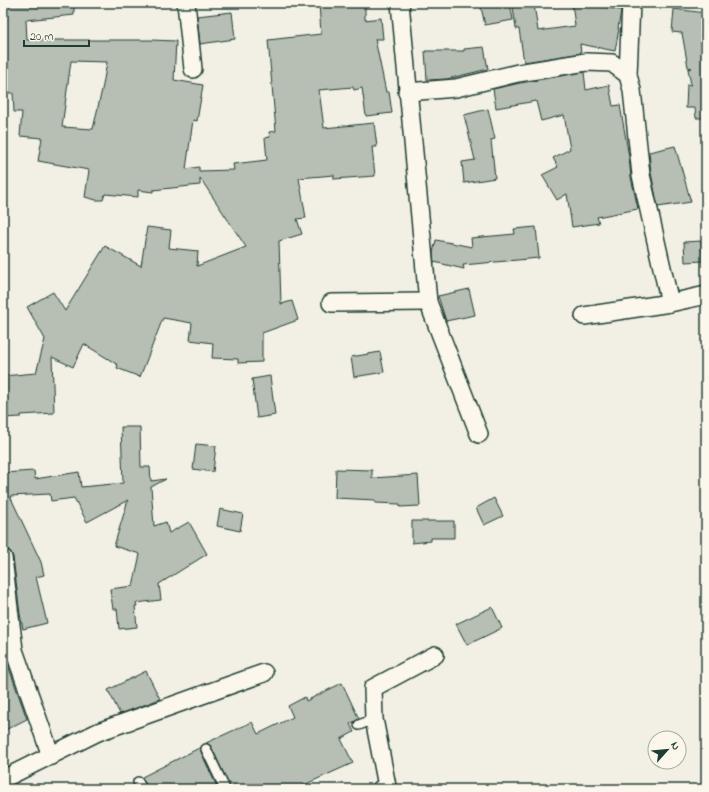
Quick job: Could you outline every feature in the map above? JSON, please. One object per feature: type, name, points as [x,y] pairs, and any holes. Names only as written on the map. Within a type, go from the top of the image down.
[{"type":"street","points":[[186,3],[193,69]]},
{"type":"street","points":[[400,3],[407,92],[428,302],[479,434]]},
{"type":"street","points":[[631,3],[628,75],[632,90],[641,175],[670,304]]},
{"type":"street","points":[[407,92],[456,88],[518,72],[586,62],[612,63],[628,75]]},
{"type":"street","points":[[584,316],[670,304],[706,295]]},
{"type":"street","points":[[331,303],[428,302]]},
{"type":"street","points":[[3,558],[14,650],[51,756]]},
{"type":"street","points":[[381,789],[387,786],[374,719],[373,688],[435,655]]},
{"type":"street","points":[[3,779],[98,732],[264,673]]},
{"type":"lane","points":[[359,726],[374,719]]},
{"type":"lane","points":[[206,749],[225,789]]},
{"type":"building","points":[[3,3],[74,3],[74,15],[26,20],[27,40],[176,41],[174,80],[203,85],[197,121],[193,120],[186,169],[199,167],[199,171],[234,170],[233,164],[267,160],[265,138],[270,137],[269,132],[276,131],[268,40],[321,34],[319,3],[365,3],[365,20],[381,18],[383,39],[375,39],[386,92],[389,92],[392,113],[366,116],[362,88],[354,90],[353,87],[319,90],[324,128],[374,123],[377,147],[372,147],[375,176],[334,179],[334,175],[299,178],[306,218],[297,219],[302,234],[279,241],[281,304],[292,301],[298,320],[262,333],[262,362],[238,363],[238,359],[212,358],[213,343],[190,340],[192,323],[163,318],[140,377],[117,368],[118,365],[84,344],[73,367],[52,357],[54,413],[21,415],[21,417],[3,418],[3,376],[36,373],[45,339],[27,307],[53,292],[65,311],[105,246],[141,266],[147,227],[171,230],[169,248],[198,251],[197,266],[246,247],[200,178],[200,185],[153,190],[153,192],[138,190],[138,197],[105,194],[103,200],[96,200],[85,197],[89,170],[38,161],[42,138],[20,136],[22,112],[14,112],[13,93],[8,93],[8,89],[3,89]],"holes":[[[71,61],[107,62],[93,129],[62,127]]]},
{"type":"building","points":[[480,3],[510,3],[513,20],[485,25]]},
{"type":"building","points":[[572,3],[596,3],[597,6],[621,10],[615,51],[580,44],[581,53],[524,62],[519,29],[516,29],[513,7],[534,4],[538,31],[575,26]]},
{"type":"building","points":[[674,9],[706,13],[706,118],[696,118],[695,108],[686,108],[687,84],[691,85],[688,69],[692,68],[688,67],[682,33],[672,32]]},
{"type":"building","points":[[232,12],[235,39],[200,44],[197,16]]},
{"type":"building","points":[[484,47],[488,69],[447,79],[427,80],[425,51],[464,51],[464,49]]},
{"type":"building","points":[[584,72],[586,90],[609,85],[613,106],[620,105],[631,177],[638,209],[597,217],[599,223],[572,227],[567,194],[557,200],[542,175],[558,167],[553,158],[570,149],[564,115],[541,121],[536,101],[496,108],[493,89]]},
{"type":"building","points":[[488,109],[495,139],[491,140],[495,178],[464,183],[462,162],[475,160],[464,115]]},
{"type":"building","points":[[675,146],[691,202],[658,207],[651,173],[649,152]]},
{"type":"building","points":[[536,227],[539,258],[463,265],[464,269],[434,262],[433,253],[436,240],[472,247],[471,238],[515,234],[514,229]]},
{"type":"building","points":[[701,241],[703,261],[685,262],[684,242]]},
{"type":"building","points":[[469,289],[475,315],[446,321],[438,296]]},
{"type":"building","points":[[380,352],[384,372],[354,377],[351,357]]},
{"type":"building","points":[[270,376],[275,415],[257,418],[252,379]]},
{"type":"building","points":[[121,427],[140,427],[141,467],[150,467],[151,481],[166,479],[151,487],[154,526],[166,522],[169,533],[189,522],[207,554],[159,584],[161,600],[136,603],[137,627],[119,629],[117,609],[113,609],[110,589],[133,586],[140,554],[114,546],[128,500],[87,522],[74,498],[51,501],[50,494],[10,496],[41,562],[44,575],[36,577],[47,623],[23,629],[13,557],[11,552],[3,548],[3,473],[34,471],[35,479],[79,472],[81,487],[123,483]]},
{"type":"building","points":[[196,444],[216,446],[213,472],[193,469]]},
{"type":"building","points":[[336,469],[372,470],[372,478],[418,475],[420,506],[400,507],[400,504],[375,503],[375,500],[335,498]]},
{"type":"building","points":[[494,498],[503,516],[484,525],[476,508]]},
{"type":"building","points":[[220,509],[243,514],[240,531],[217,526]]},
{"type":"building","points":[[412,521],[454,521],[454,538],[431,538],[431,541],[412,543]]},
{"type":"building","points":[[492,607],[502,628],[467,645],[456,624]]},
{"type":"building","points":[[3,651],[27,719],[3,731]]},
{"type":"building","points":[[146,671],[160,699],[120,714],[108,690]]},
{"type":"building","points":[[342,683],[359,719],[350,724],[354,732],[341,739],[353,763],[295,789],[231,789],[211,746],[206,743],[252,722],[258,734],[293,717],[288,706],[305,697],[306,701]]},
{"type":"building","points":[[201,747],[201,752],[218,789],[148,789],[142,777]]}]
